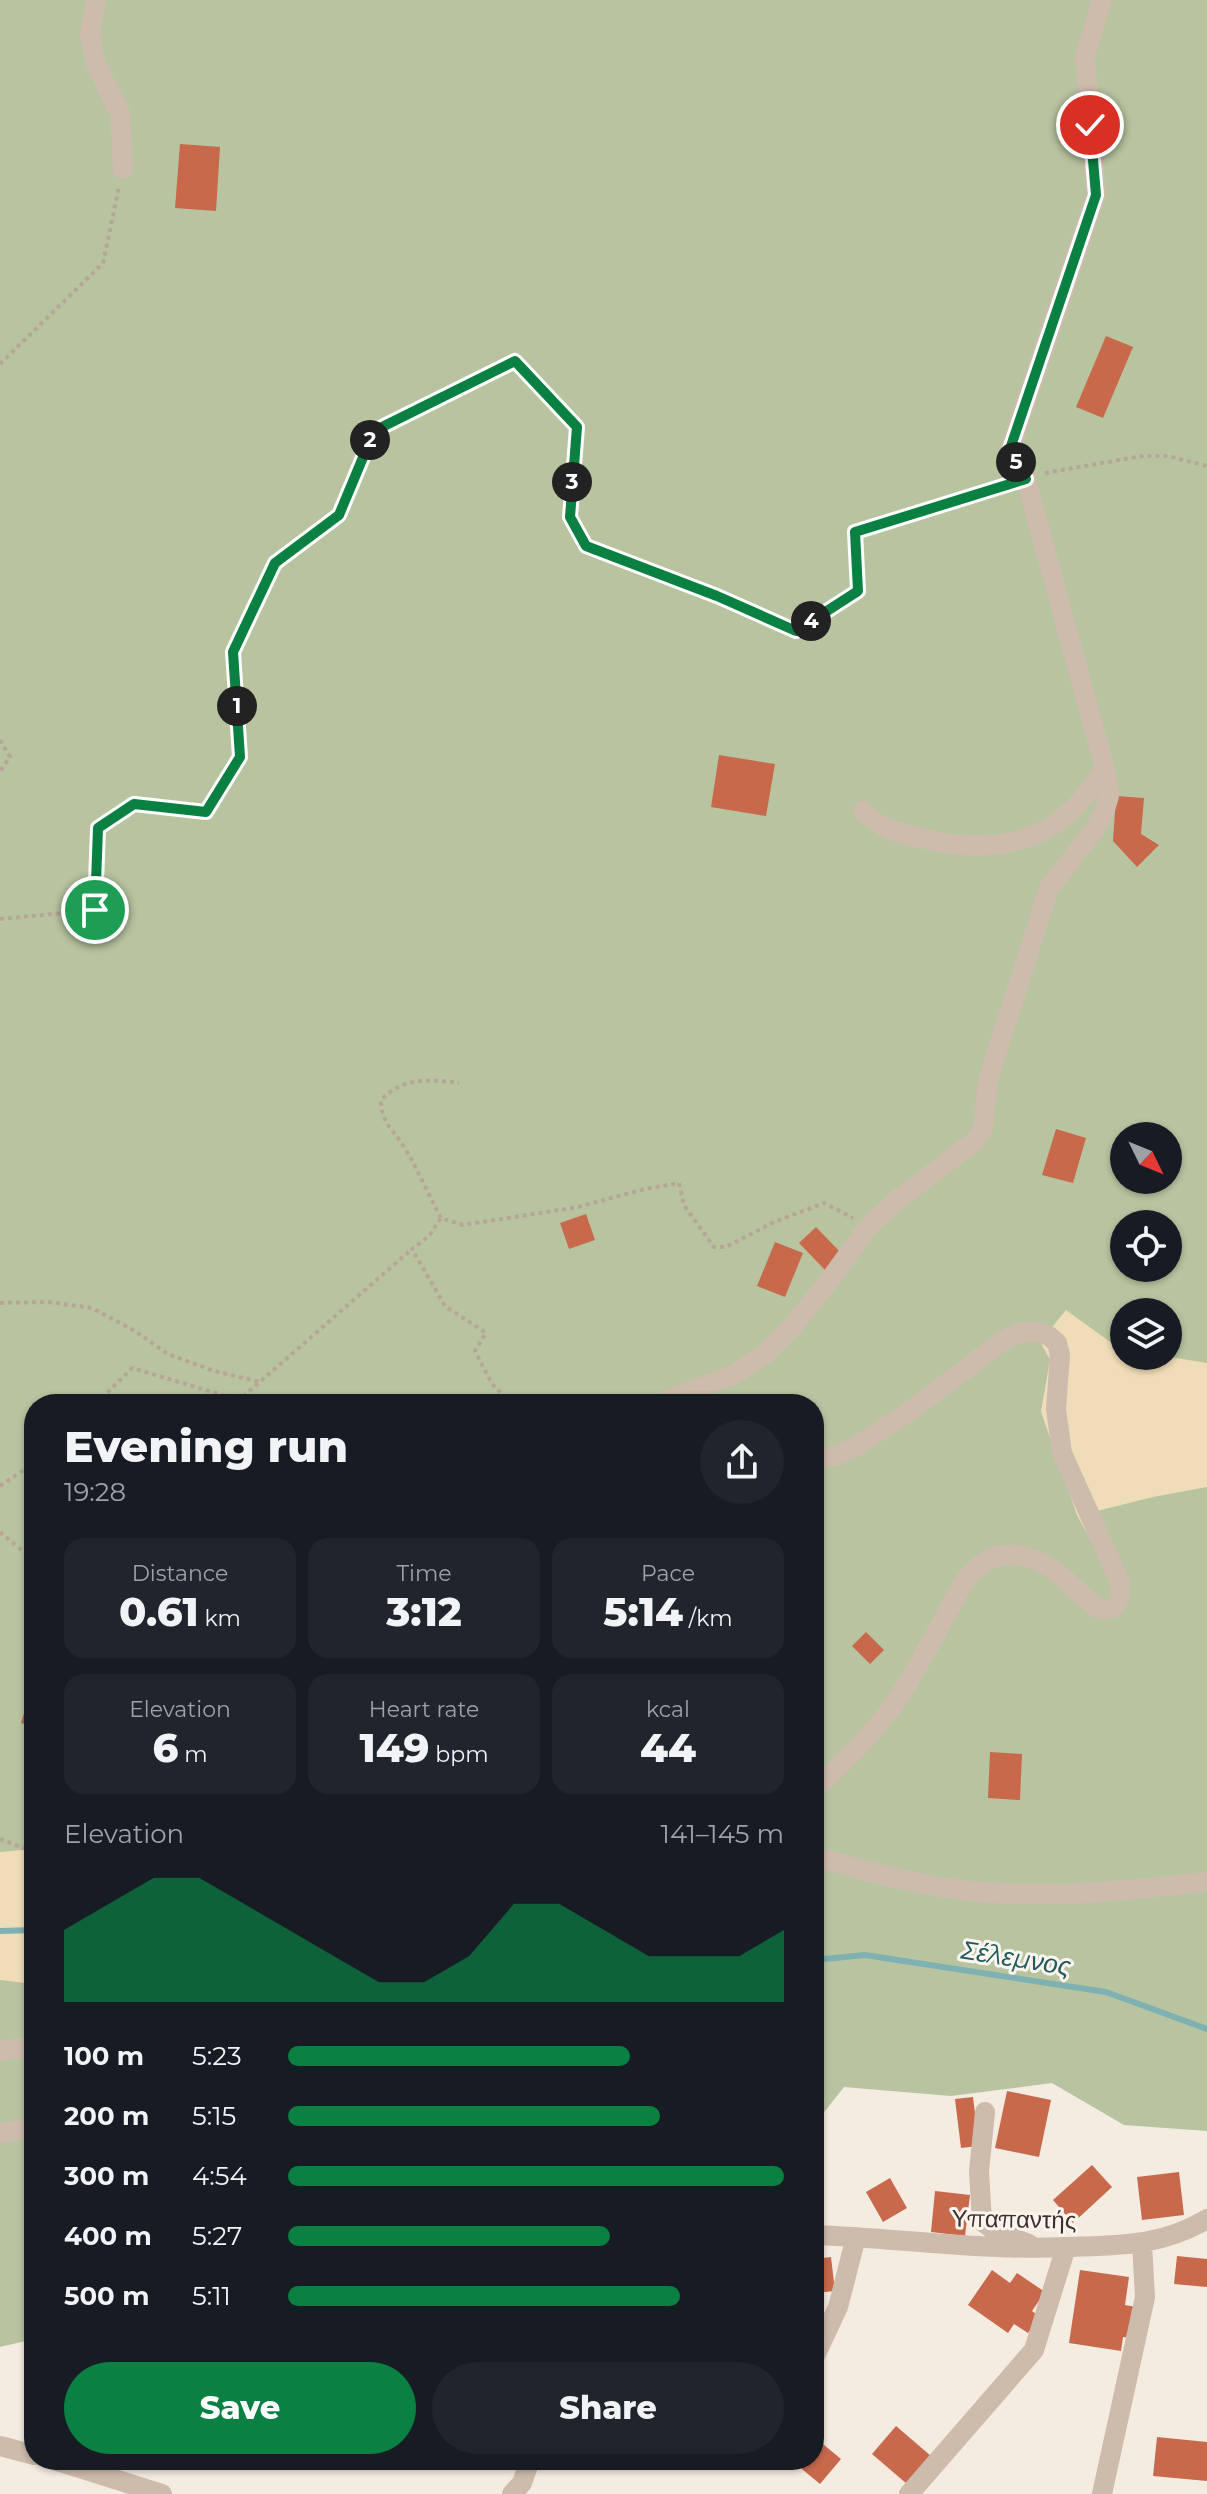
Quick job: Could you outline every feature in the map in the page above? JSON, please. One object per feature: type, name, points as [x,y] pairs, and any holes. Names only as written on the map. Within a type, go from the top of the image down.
[{"type":"street","points":[[96,0],[90,34],[95,62],[120,113],[123,169]]},
{"type":"street","points":[[684,1394],[735,1374],[766,1353],[791,1328],[869,1226],[936,1169],[968,1149],[983,1129],[988,1080],[1049,888],[1104,813],[1109,796],[1105,769],[1026,479],[1010,449],[1096,195],[1085,56],[1102,0]]},
{"type":"street","points":[[863,811],[870,819],[915,837],[950,844],[1001,845],[1032,836],[1067,815],[1105,769]]},
{"type":"street","points":[[824,1458],[857,1446],[913,1409],[1001,1342],[1021,1332],[1049,1336],[1057,1343],[1060,1355],[1056,1409],[1062,1453],[1119,1580],[1121,1596],[1117,1605],[1108,1611],[1099,1609],[1054,1568],[1029,1558],[1010,1555],[992,1557],[978,1566],[965,1582],[887,1714],[824,1779]]},
{"type":"street","points":[[824,1859],[883,1876],[962,1890],[1016,1894],[1131,1891],[1207,1882]]},
{"type":"street","points":[[0,2051],[24,2047]]},
{"type":"street","points":[[985,2112],[979,2171],[982,2221],[995,2231],[1041,2249]]},
{"type":"street","points":[[0,2133],[24,2129]]},
{"type":"street","name":"Υπαπαντής","points":[[824,2235],[991,2249],[1041,2249],[1142,2244],[1171,2236],[1207,2219]]},
{"type":"street","points":[[824,2337],[838,2307],[856,2237]]},
{"type":"street","points":[[1102,2494],[1145,2297],[1142,2244]]},
{"type":"street","points":[[909,2494],[1034,2350],[1066,2247]]},
{"type":"street","points":[[0,2446],[24,2452]]},
{"type":"street","points":[[86,2470],[162,2494]]},
{"type":"street","points":[[512,2494],[522,2483],[527,2470]]},
{"type":"path","points":[[0,364],[103,263],[123,169]]},
{"type":"path","points":[[0,919],[95,910],[98,828],[134,804],[206,812],[240,757],[233,652],[275,563],[339,515],[374,431],[515,361],[577,427],[570,517],[586,546],[717,596],[796,631],[858,591],[855,532],[1026,479]]},
{"type":"path","points":[[1051,471],[1142,456],[1168,456],[1207,466]]},
{"type":"path","points":[[0,740],[10,757],[0,771]]},
{"type":"path","points":[[459,1083],[429,1079],[404,1083],[381,1100],[381,1110],[391,1132],[404,1147],[441,1218],[463,1225],[578,1207],[679,1183],[684,1205],[714,1247],[726,1247],[774,1222],[824,1203],[869,1226]]},
{"type":"path","points":[[246,1394],[429,1236],[441,1218]]},
{"type":"path","points":[[412,1249],[445,1306],[486,1333],[475,1351],[492,1384],[502,1394]]},
{"type":"path","points":[[0,1303],[48,1302],[92,1308],[135,1331],[168,1354],[214,1371],[260,1382]]},
{"type":"path","points":[[106,1394],[132,1368],[219,1394]]},
{"type":"path","points":[[0,1486],[24,1470]]},
{"type":"path","points":[[0,1532],[24,1552]]},
{"type":"path","points":[[0,1839],[24,1848]]},
{"type":"green space","points":[[0,0],[1207,0],[1207,2131],[1124,2125],[1052,2083],[951,2096],[844,2087],[824,2112],[824,1394],[24,1394],[24,2341],[0,2347]]},
{"type":"sand","points":[[1066,1310],[1110,1342],[1110,1370],[1182,1370],[1182,1359],[1207,1363],[1207,1487],[1097,1511],[1099,1555],[1077,1515],[1041,1412],[1050,1359],[1040,1342]]},
{"type":"sand","points":[[24,1850],[24,1983],[0,1980],[0,1852]]},
{"type":"building","points":[[180,144],[220,147],[216,211],[175,208]]},
{"type":"building","points":[[1106,336],[1133,347],[1103,418],[1076,407]]},
{"type":"building","points":[[719,755],[775,764],[766,816],[711,807]]},
{"type":"building","points":[[1116,796],[1144,798],[1141,834],[1159,845],[1137,867],[1113,841]]},
{"type":"building","points":[[1056,1129],[1086,1138],[1073,1183],[1042,1175]]},
{"type":"building","points":[[586,1214],[595,1240],[569,1249],[560,1223]]},
{"type":"building","points":[[816,1227],[842,1254],[825,1270],[799,1243]]},
{"type":"building","points":[[775,1242],[803,1253],[785,1297],[757,1286]]},
{"type":"building","points":[[866,1632],[884,1650],[870,1664],[852,1646]]},
{"type":"building","points":[[990,1752],[1022,1754],[1020,1800],[988,1798]]},
{"type":"building","points":[[1007,2091],[1051,2100],[1039,2157],[995,2148]]},
{"type":"building","points":[[973,2097],[979,2146],[961,2148],[955,2099]]},
{"type":"building","points":[[1092,2165],[1112,2187],[1073,2223],[1053,2200]]},
{"type":"building","points":[[1179,2172],[1184,2215],[1142,2220],[1137,2177]]},
{"type":"building","points":[[890,2178],[907,2208],[883,2222],[866,2192]]},
{"type":"building","points":[[935,2191],[970,2195],[965,2236],[931,2232]]},
{"type":"building","points":[[1177,2256],[1207,2259],[1207,2287],[1174,2284]]},
{"type":"building","points":[[831,2257],[835,2291],[824,2292],[824,2258]]},
{"type":"building","points":[[992,2270],[1010,2283],[1017,2273],[1045,2292],[1032,2311],[1040,2317],[1028,2333],[1014,2324],[1008,2333],[968,2305]]},
{"type":"building","points":[[1080,2270],[1129,2277],[1125,2305],[1136,2307],[1131,2338],[1123,2337],[1121,2351],[1069,2343]]},
{"type":"building","points":[[896,2426],[931,2456],[907,2484],[872,2454]]},
{"type":"building","points":[[1157,2437],[1207,2442],[1207,2481],[1153,2476]]},
{"type":"building","points":[[824,2445],[841,2459],[820,2484],[803,2470],[824,2470]]},
{"type":"waterway","name":"Σέλεμνος","points":[[0,1931],[24,1930]]},
{"type":"waterway","name":"Σέλεμνος","points":[[824,1959],[865,1955],[1106,1992],[1207,2029]]},
{"type":"route","points":[[95,910],[98,828],[134,804],[206,812],[240,757],[233,652],[275,563],[339,515],[374,431],[515,361],[577,427],[570,517],[586,546],[717,596],[796,631],[858,591],[855,532],[1026,479],[1010,449],[1096,195],[1090,125]]}]
